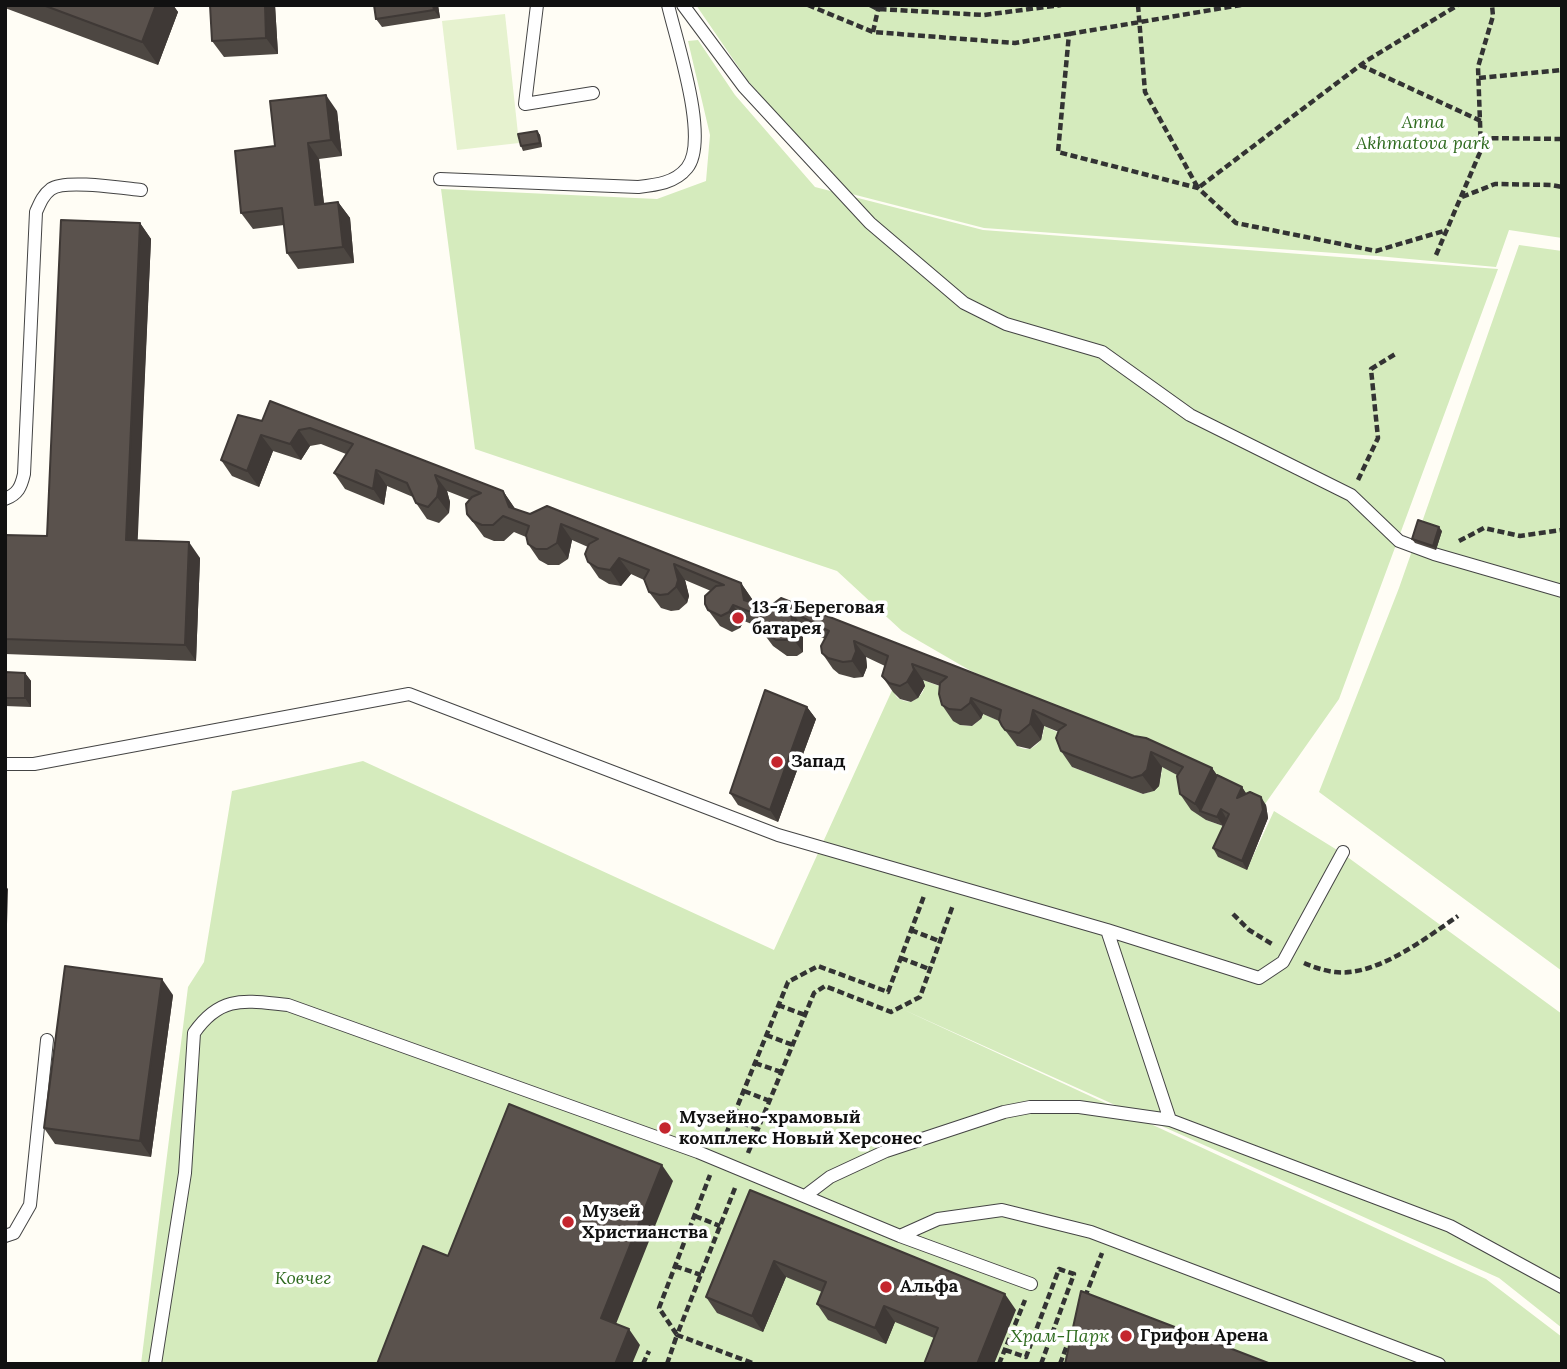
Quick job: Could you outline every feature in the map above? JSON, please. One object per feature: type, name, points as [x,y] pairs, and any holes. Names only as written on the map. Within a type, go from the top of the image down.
[{"type":"lane","points":[[537,5],[525,104],[593,93]]},
{"type":"lane","points":[[440,179],[638,187],[665,183],[688,167],[697,139],[692,101],[668,5]]},
{"type":"lane","points":[[684,5],[744,87],[870,223],[964,303],[1006,324],[1102,352],[1189,415],[1351,495],[1399,541],[1434,554],[1562,591]]},
{"type":"lane","points":[[5,499],[21,488],[24,474],[36,212],[42,198],[53,187],[70,185],[141,190]]},
{"type":"lane","points":[[5,764],[34,764],[409,694],[778,835],[1107,930],[1259,978],[1283,962],[1343,852]]},
{"type":"lane","points":[[1107,930],[1170,1121]]},
{"type":"lane","points":[[155,1364],[185,1174],[194,1033],[206,1016],[227,1003],[253,1001],[288,1005],[716,1159],[900,1236],[1031,1284]]},
{"type":"lane","points":[[5,1236],[14,1233],[30,1205],[47,1040]]},
{"type":"lane","points":[[805,1196],[830,1177],[886,1151],[1004,1112],[1030,1107],[1079,1107],[1170,1121],[1450,1226],[1562,1287]]},
{"type":"lane","points":[[900,1236],[938,1219],[1002,1210],[1091,1232],[1439,1364]]},
{"type":"path","points":[[808,5],[873,32],[1015,43],[1241,5]]},
{"type":"path","points":[[870,5],[984,15],[1060,5]]},
{"type":"path","points":[[1138,5],[1145,92],[1198,188],[1236,223],[1376,251],[1447,230]]},
{"type":"path","points":[[1198,188],[1360,65],[1458,5]]},
{"type":"path","points":[[1436,255],[1481,150],[1478,67],[1493,16],[1492,5]]},
{"type":"path","points":[[873,32],[878,7]]},
{"type":"path","points":[[1069,34],[1058,152],[1198,188]]},
{"type":"path","points":[[1360,65],[1481,121]]},
{"type":"path","points":[[1479,78],[1562,70]]},
{"type":"path","points":[[1481,138],[1562,139]]},
{"type":"path","points":[[1461,197],[1495,184],[1562,187]]},
{"type":"path","points":[[1351,495],[1378,438],[1371,369],[1397,353]]},
{"type":"path","points":[[1434,554],[1483,528],[1520,536],[1562,530]]},
{"type":"path","points":[[755,1364],[677,1335],[659,1308],[788,982],[818,966],[888,992],[931,879]]},
{"type":"path","points":[[667,1364],[814,993],[825,986],[891,1012],[920,997],[959,887]]},
{"type":"path","points":[[1233,915],[1249,930],[1305,964],[1336,973],[1366,969],[1415,946],[1458,916]]},
{"type":"path","points":[[911,930],[940,941]]},
{"type":"path","points":[[901,958],[929,969]]},
{"type":"path","points":[[778,1005],[805,1015]]},
{"type":"path","points":[[766,1035],[793,1045]]},
{"type":"path","points":[[755,1063],[781,1072]]},
{"type":"path","points":[[744,1091],[770,1101]]},
{"type":"path","points":[[732,1119],[758,1129]]},
{"type":"path","points":[[695,1216],[720,1226]]},
{"type":"path","points":[[1084,1301],[1107,1239]]},
{"type":"path","points":[[675,1266],[701,1275]]},
{"type":"path","points":[[1005,1350],[1026,1357],[1059,1269],[1074,1274],[1041,1364]]},
{"type":"path","points":[[999,1364],[1031,1284]]},
{"type":"path","points":[[1060,1364],[1074,1326]]},
{"type":"path","points":[[643,1364],[649,1351]]},
{"type":"green space","name":"Anna Akhmatova park","points":[[696,5],[1562,5],[1562,238],[1509,230],[1496,267],[984,228],[848,193],[748,81]]},
{"type":"green space","points":[[505,14],[519,143],[457,150],[442,21]]},
{"type":"green space","points":[[698,40],[735,95],[815,187],[983,230],[1498,269],[1339,699],[1265,804],[1146,747],[971,671],[902,631],[837,571],[475,449],[441,189],[657,199],[706,181],[710,135],[688,41]]},
{"type":"green space","points":[[1519,245],[1562,251],[1562,971],[1319,792],[1399,588]]},
{"type":"green space","name":"Музейно-храмовый комплекс Новый Херсонес","points":[[923,680],[958,693],[960,725],[972,726],[983,714],[1012,726],[1015,743],[1020,748],[1030,749],[1037,744],[1044,726],[1077,741],[1072,767],[1143,794],[1158,785],[1162,767],[1195,783],[1206,820],[1223,826],[1226,818],[1235,822],[1247,869],[1274,811],[1342,853],[1562,1014],[1562,1328],[1499,1278],[902,1009],[1486,1279],[1562,1337],[1562,1364],[141,1364],[188,987],[204,962],[232,791],[363,761],[774,950],[894,686],[896,696],[911,702],[922,693]]},
{"type":"building","points":[[43,5],[156,5],[142,42]]},
{"type":"building","points":[[210,5],[265,5],[266,38],[212,41]]},
{"type":"building","points":[[374,5],[433,5],[434,10],[376,19]]},
{"type":"building","points":[[326,95],[331,140],[308,143],[315,205],[338,202],[343,247],[287,253],[282,208],[241,213],[235,151],[275,146],[270,101]]},
{"type":"building","points":[[537,131],[540,143],[521,146],[518,134]]},
{"type":"building","points":[[61,220],[140,223],[126,540],[189,542],[185,645],[5,639],[5,535],[47,536]]},
{"type":"building","points":[[270,401],[503,491],[509,507],[530,514],[547,506],[741,583],[744,600],[768,608],[781,598],[1134,736],[1146,738],[1212,768],[1195,804],[1180,794],[1177,776],[1183,767],[1151,752],[1147,770],[1132,778],[1061,751],[1056,738],[1059,730],[1066,725],[1033,710],[1030,724],[1019,733],[1005,730],[999,720],[1001,710],[971,698],[970,703],[961,710],[949,709],[942,705],[939,694],[940,683],[947,677],[912,664],[914,670],[907,682],[900,686],[889,683],[882,676],[888,656],[854,641],[856,651],[852,661],[843,662],[828,658],[822,653],[821,646],[829,631],[792,612],[791,636],[786,640],[776,640],[761,630],[763,617],[733,605],[729,612],[721,616],[708,610],[705,596],[716,586],[724,585],[674,564],[678,580],[676,587],[668,594],[660,595],[649,592],[644,579],[649,570],[619,558],[610,570],[598,568],[588,562],[585,554],[589,544],[598,539],[561,524],[557,543],[547,549],[536,549],[528,544],[526,535],[529,526],[503,516],[493,525],[482,525],[473,521],[467,514],[466,504],[481,493],[435,475],[439,486],[437,497],[428,507],[416,503],[407,483],[376,470],[373,489],[334,473],[353,444],[310,428],[299,430],[290,444],[261,435],[247,471],[221,460],[238,415],[262,421]]},
{"type":"building","points":[[1418,520],[1439,527],[1433,546],[1412,539]]},
{"type":"building","points":[[5,672],[25,673],[25,698],[5,698]]},
{"type":"building","name":"Запад","points":[[765,690],[807,707],[770,810],[730,793]]},
{"type":"building","points":[[1217,775],[1242,787],[1237,798],[1250,792],[1261,797],[1263,810],[1242,861],[1213,848],[1229,814],[1221,809],[1217,817],[1200,811]]},
{"type":"building","points":[[65,966],[162,979],[140,1141],[44,1128]]},
{"type":"building","name":"Музей Христианства","points":[[509,1104],[662,1165],[601,1318],[629,1329],[615,1364],[377,1364],[423,1246],[448,1256]]},
{"type":"building","name":"Альфа","points":[[750,1190],[1005,1294],[977,1364],[924,1364],[938,1328],[884,1306],[875,1328],[817,1304],[826,1282],[774,1261],[752,1316],[706,1297]]},
{"type":"building","name":"Грифон Арена","points":[[1081,1291],[1271,1364],[1065,1364]]},
{"type":"place","name":"13-я Береговая батарея","points":[[738,618]]},
{"type":"place","name":"Запад","points":[[777,762]]},
{"type":"place","name":"Музейно-храмовый комплекс Новый Херсонес","points":[[665,1128]]},
{"type":"place","name":"Музей Христианства","points":[[568,1222]]},
{"type":"place","name":"Альфа","points":[[886,1287]]},
{"type":"place","name":"Грифон Арена","points":[[1126,1336]]},
{"type":"park label","name":"Ковчег","points":[[303,1279]]},
{"type":"park label","name":"Храм-Парк","points":[[1060,1337]]}]
